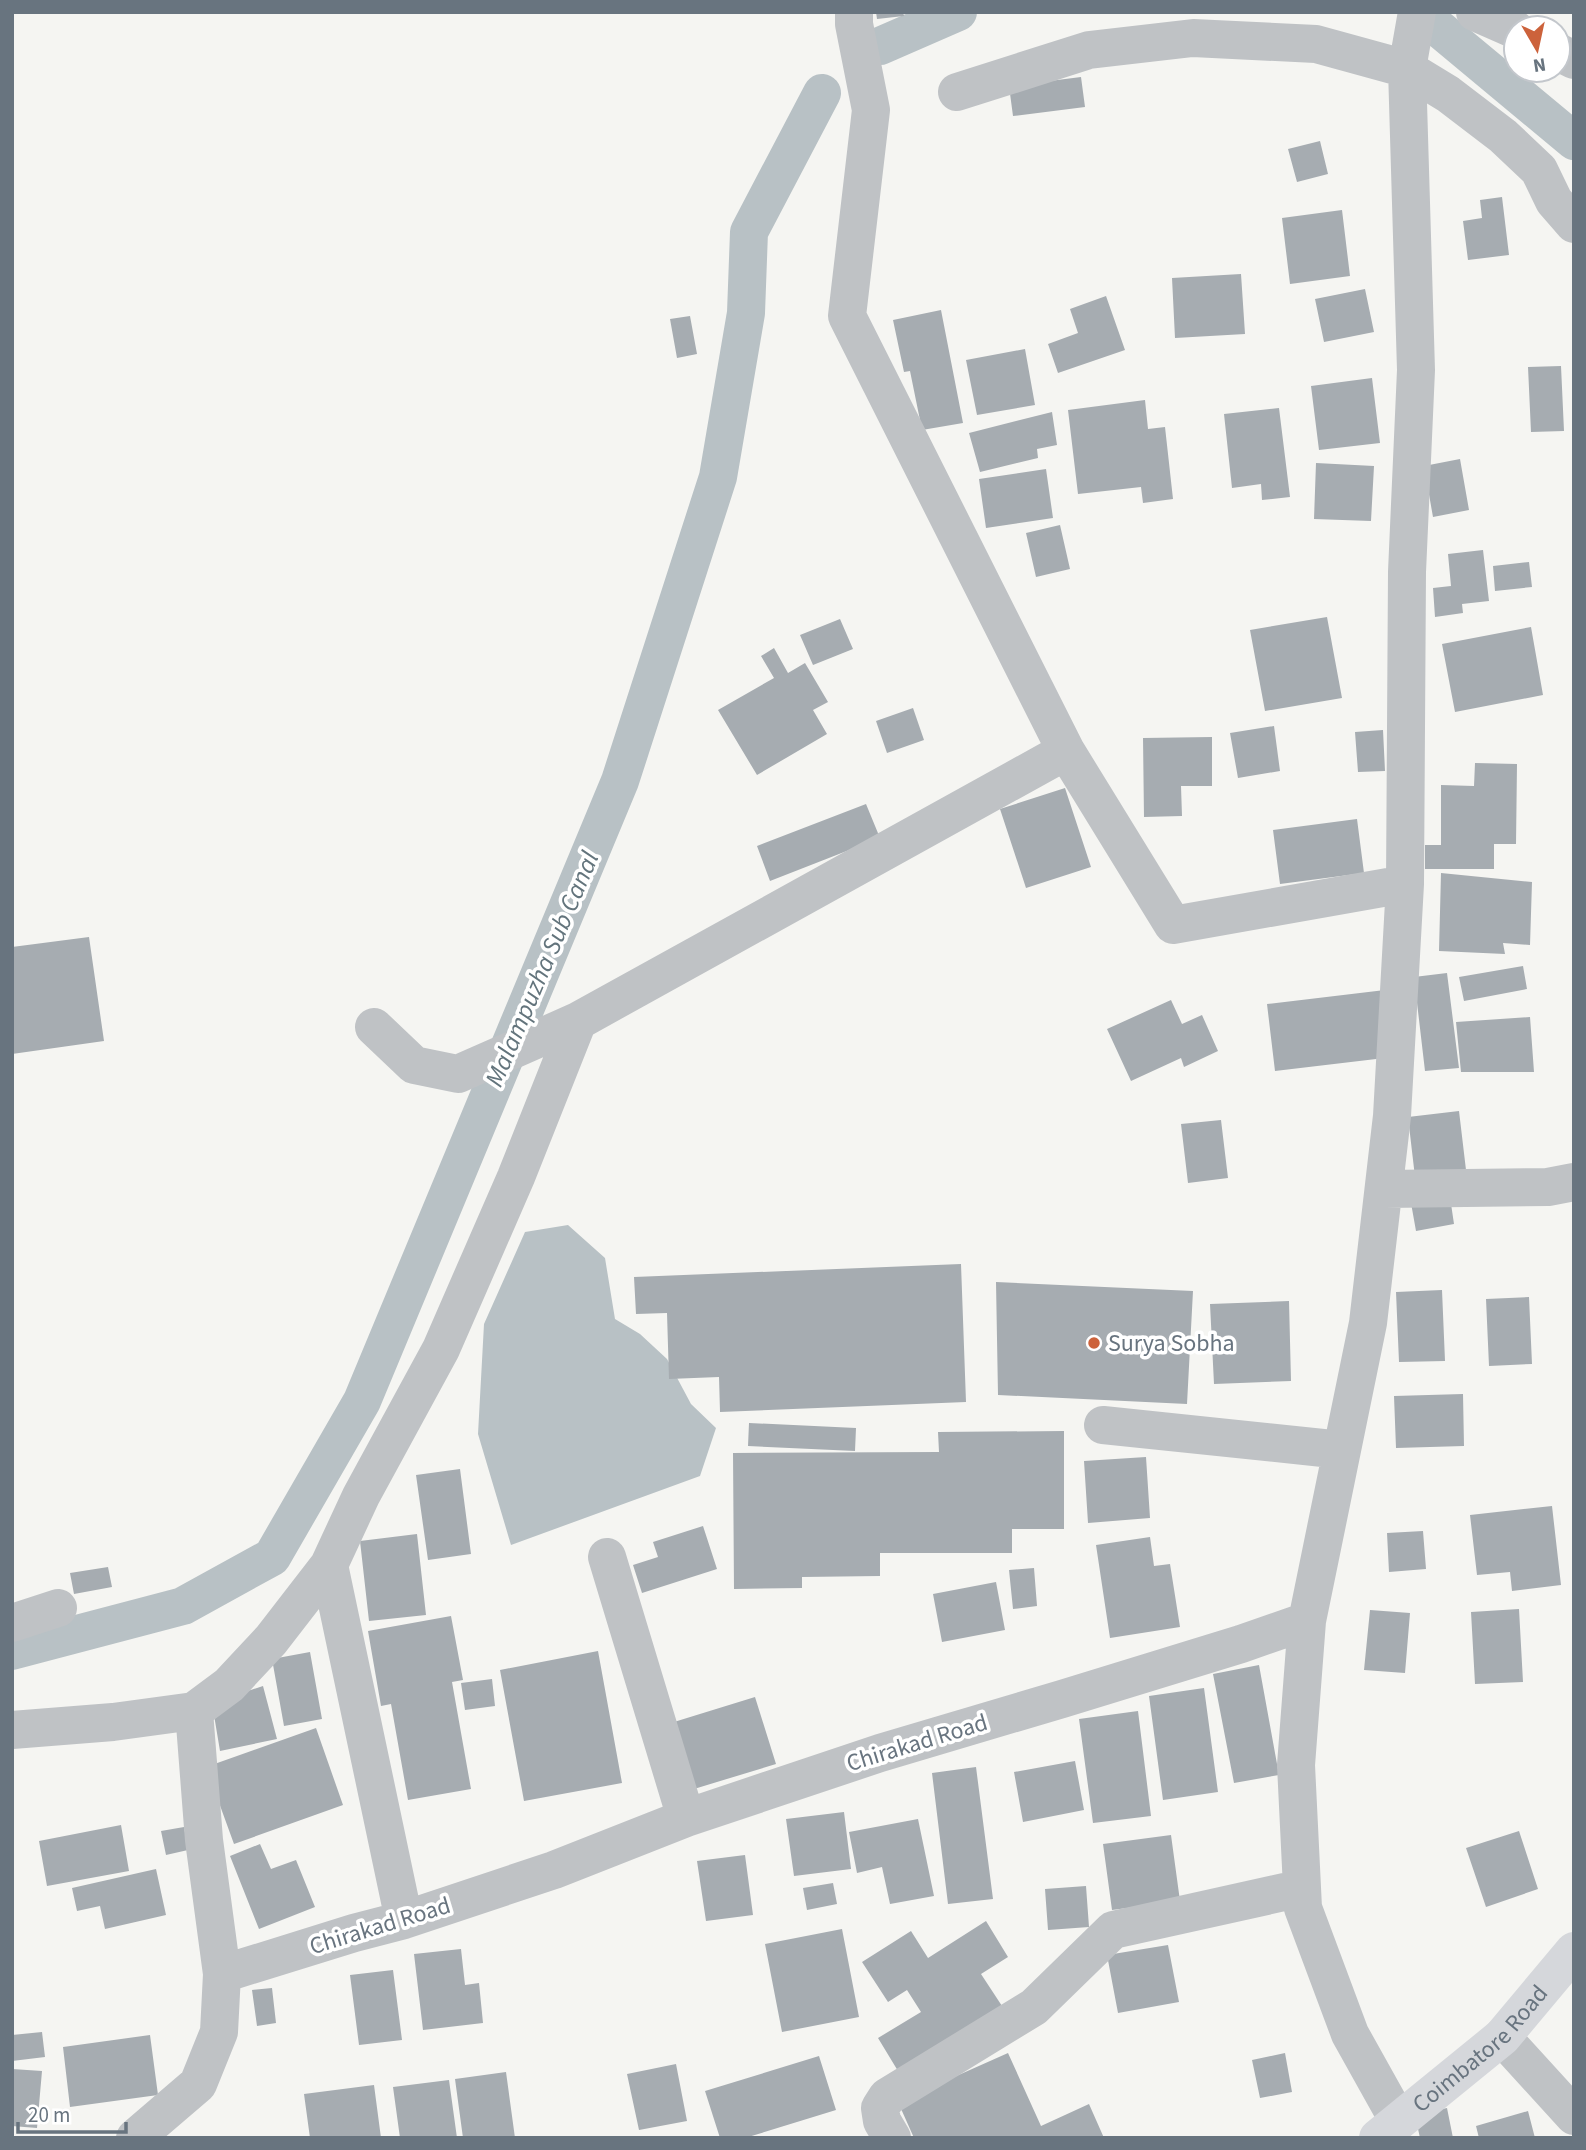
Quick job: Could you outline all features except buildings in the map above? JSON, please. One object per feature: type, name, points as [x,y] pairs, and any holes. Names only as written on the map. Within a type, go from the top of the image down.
[{"type":"main road","name":"Coimbatore Road","points":[[1388,2129],[1502,2037],[1574,1951]]},
{"type":"street","points":[[854,12],[871,110],[847,316],[1066,751],[1174,925],[1405,884]]},
{"type":"street","points":[[1388,2129],[1303,1908],[1296,1765],[1307,1621],[1368,1323],[1392,1116],[1405,884],[1407,572],[1416,370],[1407,69],[1417,12]]},
{"type":"street","points":[[1475,12],[1502,24]]},
{"type":"street","points":[[957,92],[1089,50],[1194,37],[1316,44],[1407,69],[1448,94],[1503,136],[1539,170],[1555,201],[1574,224]]},
{"type":"street","points":[[374,1027],[414,1065],[458,1074],[578,1021],[1066,751]]},
{"type":"street","points":[[12,1730],[113,1722],[194,1711],[229,1685],[271,1640],[329,1565],[360,1496],[441,1349],[516,1177],[578,1021]]},
{"type":"street","points":[[1385,1189],[1548,1187],[1574,1182]]},
{"type":"street","points":[[1103,1425],[1342,1450]]},
{"type":"street","points":[[607,1557],[686,1818]]},
{"type":"street","points":[[329,1565],[404,1920]]},
{"type":"street","points":[[12,1623],[58,1608]]},
{"type":"street","name":"Chirakad Road","points":[[222,1974],[404,1920],[554,1870],[686,1818],[880,1753],[1190,1660],[1307,1621]]},
{"type":"street","points":[[135,2138],[198,2084],[219,2032],[222,1974],[204,1840],[194,1711]]},
{"type":"street","points":[[892,2138],[882,2121],[880,2108],[887,2097],[1034,2007],[1114,1930],[1302,1888]]},
{"type":"street","points":[[1502,2037],[1574,2116]]},
{"type":"shaded area","points":[[568,1225],[605,1258],[615,1319],[640,1334],[667,1359],[691,1404],[716,1428],[700,1476],[511,1545],[478,1434],[484,1324],[525,1232]]},
{"type":"waterway","name":"Malampuzha Sub Canal","points":[[880,46],[958,12]]},
{"type":"waterway","name":"Malampuzha Sub Canal","points":[[1437,27],[1574,141]]},
{"type":"waterway","name":"Malampuzha Sub Canal","points":[[12,1651],[183,1606],[272,1557],[362,1401],[620,781],[718,477],[746,313],[749,232],[822,93]]},
{"type":"place","name":"Surya Sobha","points":[[1094,1343]]}]
